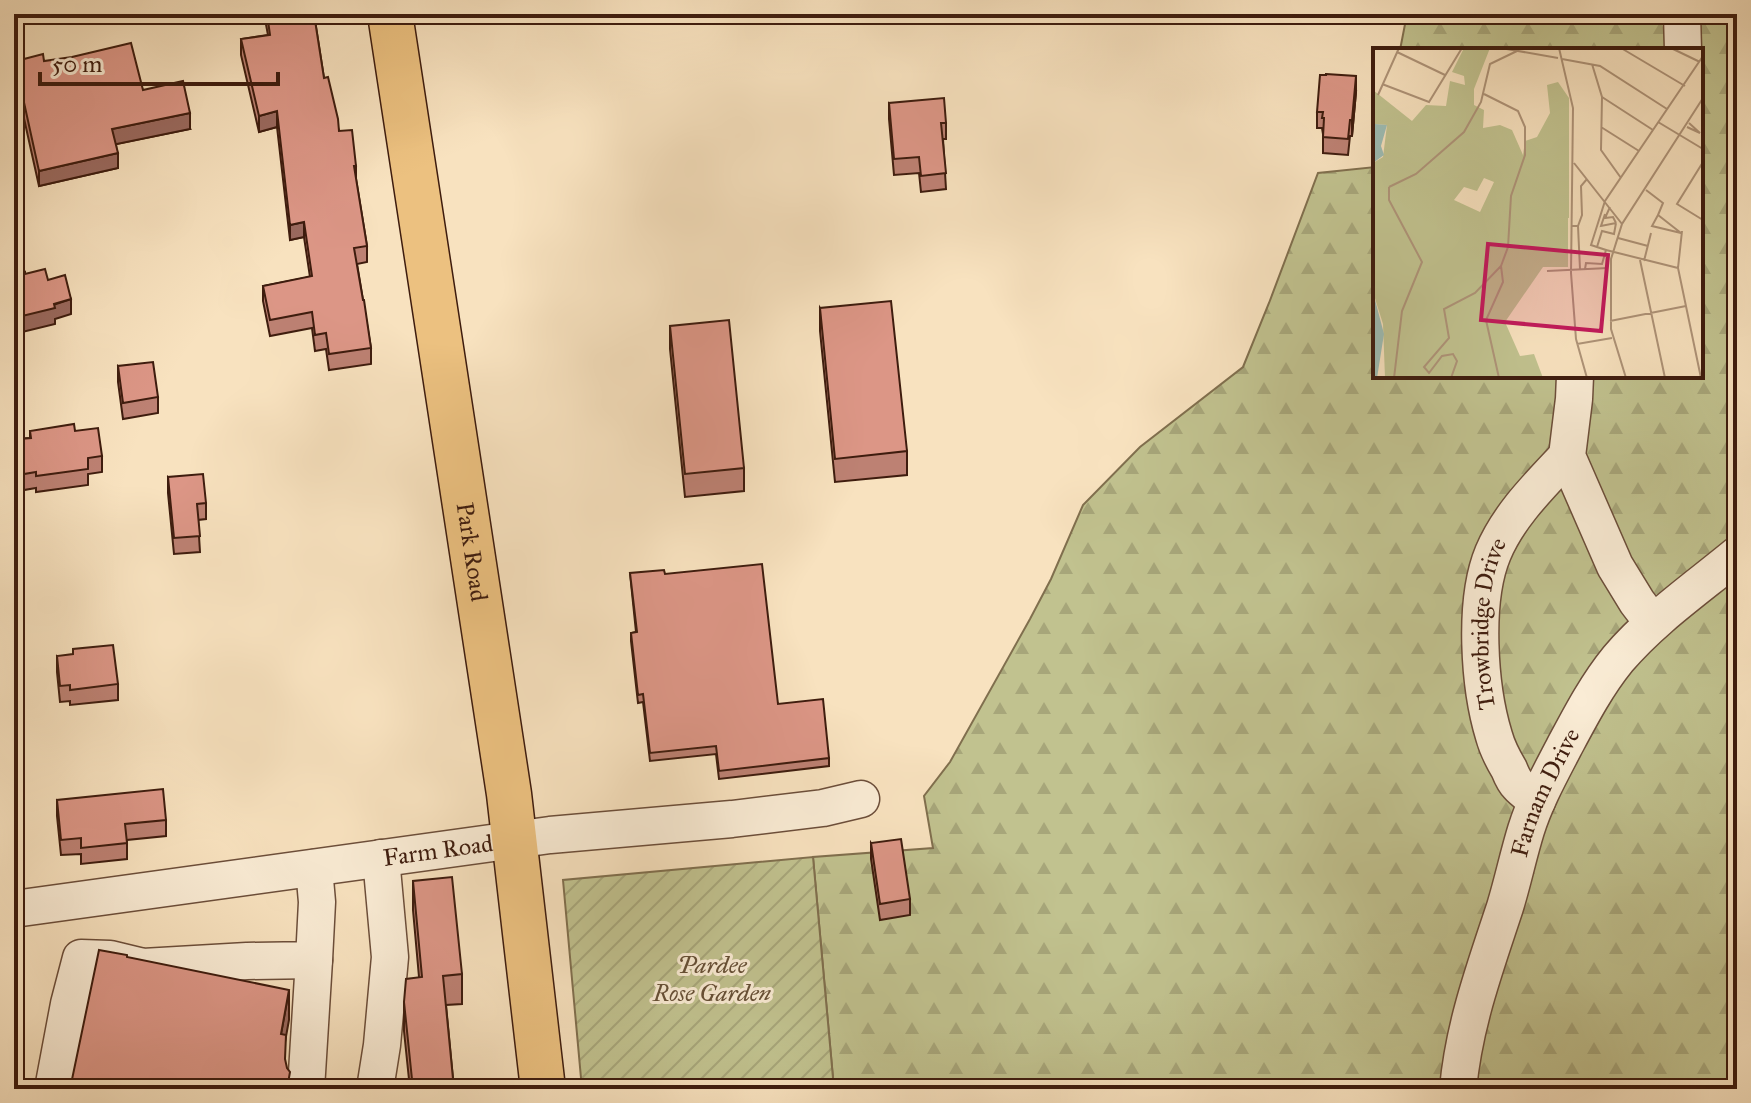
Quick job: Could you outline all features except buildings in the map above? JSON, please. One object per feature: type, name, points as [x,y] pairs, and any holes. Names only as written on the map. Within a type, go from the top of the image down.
[{"type":"main road","name":"Park Road","points":[[390,14],[515,840],[543,1089]]},
{"type":"street","points":[[1682,14],[1683,48]]},
{"type":"street","points":[[1575,378],[1567,456],[1615,566],[1653,623]]},
{"type":"street","name":"Trowbridge Drive","points":[[1537,801],[1517,785],[1494,739],[1487,711],[1481,654],[1483,595],[1490,563],[1506,527],[1567,456]]},
{"type":"street","name":"Farnam Drive","points":[[1458,1089],[1460,1061],[1477,988],[1537,801],[1594,694],[1619,658],[1653,623],[1737,555]]},
{"type":"street","name":"Farm Road","points":[[14,909],[515,840],[823,808],[861,799]]},
{"type":"street","points":[[375,1089],[390,957],[381,858]]},
{"type":"street","points":[[306,1089],[317,902],[314,868]]},
{"type":"street","points":[[59,904],[67,937],[81,958],[110,959],[143,967],[314,960]]},
{"type":"street","points":[[53,1089],[81,958]]},
{"type":"green space","points":[[1407,14],[1737,14],[1737,1089],[834,1089],[813,857],[933,848],[924,796],[950,762],[1030,619],[1083,505],[1140,447],[1243,367],[1318,173],[1373,167],[1373,378],[1703,378],[1703,48],[1400,48]]},
{"type":"green space","name":"Pardee Rose Garden","points":[[813,857],[834,1089],[582,1089],[563,880]]}]
